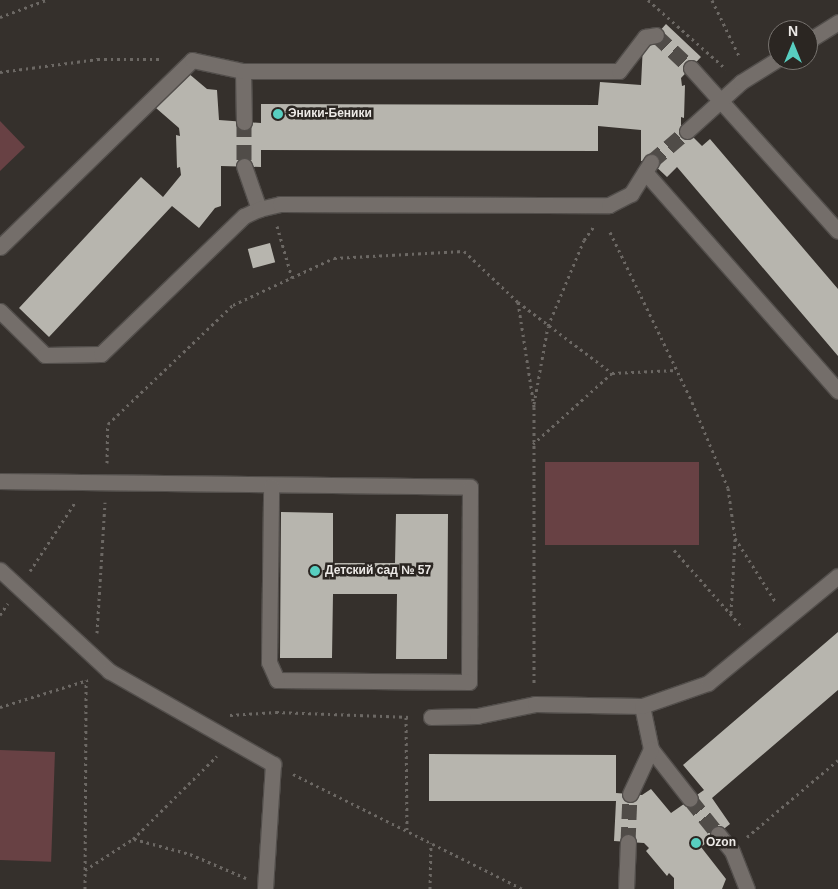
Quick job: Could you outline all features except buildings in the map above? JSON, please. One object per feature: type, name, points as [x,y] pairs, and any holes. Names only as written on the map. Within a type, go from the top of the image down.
[{"type":"lane","points":[[818,34],[838,22]]},
{"type":"lane","points":[[0,247],[192,60],[243,70],[619,70],[645,37],[656,35]]},
{"type":"lane","points":[[687,131],[745,79],[768,65]]},
{"type":"lane","points":[[691,68],[838,231]]},
{"type":"lane","points":[[243,70],[244,122]]},
{"type":"lane","points":[[244,166],[259,208]]},
{"type":"lane","points":[[0,311],[45,356],[101,354],[244,216],[259,208],[280,204],[609,205],[631,194],[648,167],[838,391]]},
{"type":"lane","points":[[0,481],[271,486],[470,487],[469,682],[277,687],[269,662],[271,486]]},
{"type":"lane","points":[[0,570],[95,661],[109,671],[272,764],[265,888]]},
{"type":"lane","points":[[431,717],[477,716],[534,704],[642,706],[708,683],[787,620],[838,576]]},
{"type":"lane","points":[[642,706],[650,748],[690,799]]},
{"type":"lane","points":[[630,794],[650,748]]},
{"type":"lane","points":[[718,834],[732,851],[747,889]]},
{"type":"lane","points":[[626,889],[628,842]]},
{"type":"path","points":[[0,17],[46,0]]},
{"type":"path","points":[[648,0],[745,79]]},
{"type":"path","points":[[712,0],[745,79]]},
{"type":"path","points":[[0,72],[98,58],[192,60]]},
{"type":"path","points":[[534,704],[534,407],[548,326],[584,240],[609,205]]},
{"type":"path","points":[[259,208],[276,222],[292,278]]},
{"type":"path","points":[[610,232],[677,370],[728,488],[735,538],[730,614]]},
{"type":"path","points":[[95,661],[108,424],[233,306],[334,258],[464,251],[518,302],[612,372],[677,370]]},
{"type":"path","points":[[518,302],[534,407]]},
{"type":"path","points":[[533,444],[612,372]]},
{"type":"path","points":[[0,615],[88,483]]},
{"type":"path","points":[[735,538],[787,620]]},
{"type":"path","points":[[674,550],[757,643]]},
{"type":"path","points":[[0,707],[109,671]]},
{"type":"path","points":[[85,889],[86,680]]},
{"type":"path","points":[[192,718],[276,712],[431,717]]},
{"type":"path","points":[[406,717],[407,831]]},
{"type":"path","points":[[85,870],[133,839],[196,780],[231,740]]},
{"type":"path","points":[[732,851],[838,760]]},
{"type":"path","points":[[272,764],[523,889]]},
{"type":"path","points":[[133,839],[190,854],[265,888]]},
{"type":"path","points":[[430,889],[431,843]]},
{"type":"shaded area","points":[[0,121],[25,147],[0,171]]},
{"type":"shaded area","points":[[545,462],[699,462],[699,545],[545,545]]},
{"type":"shaded area","points":[[0,750],[55,752],[51,862],[0,860]]},
{"type":"tunnel","points":[[656,35],[691,68]]},
{"type":"tunnel","points":[[244,122],[244,166]]},
{"type":"tunnel","points":[[651,162],[687,131]]},
{"type":"tunnel","points":[[628,842],[630,794]]},
{"type":"tunnel","points":[[690,799],[718,834]]},
{"type":"place","name":"Эники-Беники","points":[[278,114]]},
{"type":"place","name":"Детский сад № 57","points":[[315,571]]},
{"type":"place","name":"Ozon","points":[[696,843]]}]
